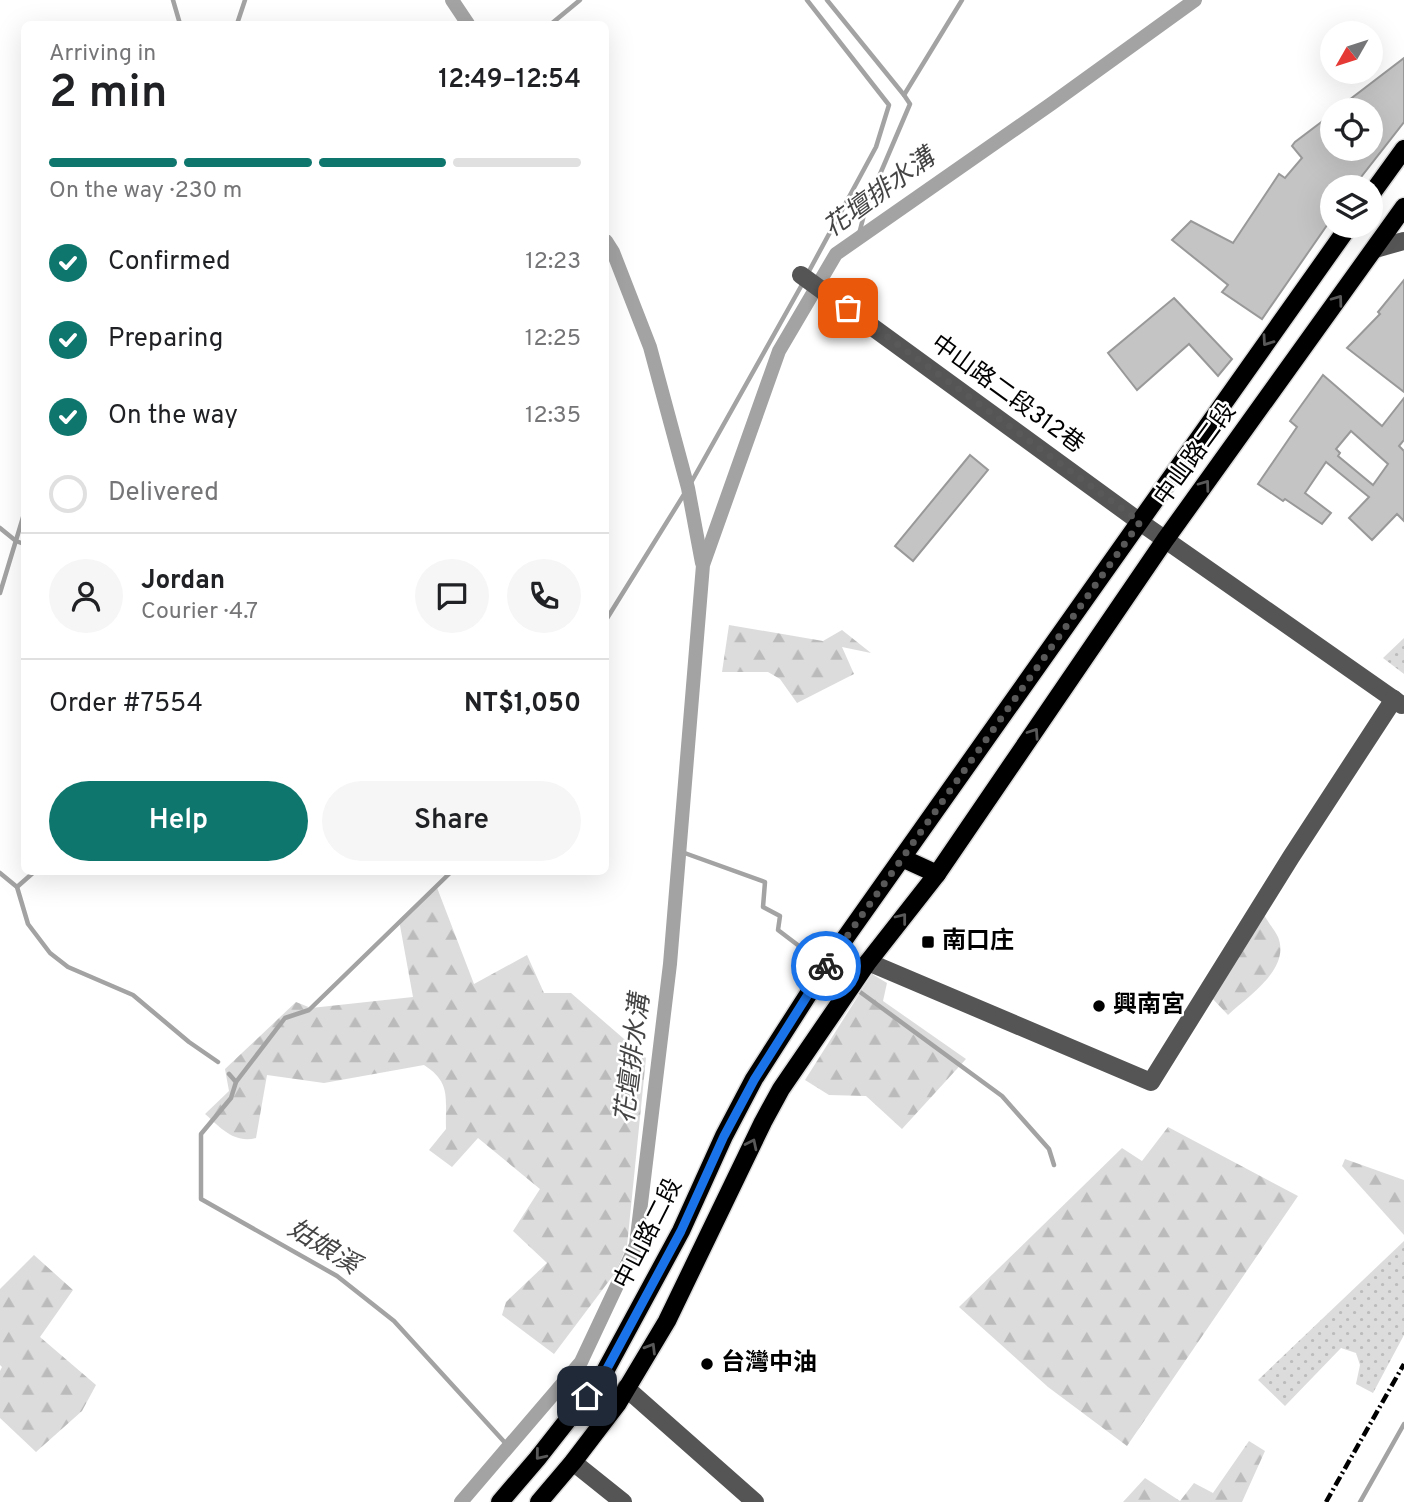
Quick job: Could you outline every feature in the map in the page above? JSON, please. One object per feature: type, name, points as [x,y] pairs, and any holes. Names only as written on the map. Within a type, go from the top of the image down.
[{"type":"main road","points":[[1383,178],[1404,149]]},
{"type":"main road","name":"中山路二段","points":[[500,1502],[603,1376],[681,1231],[754,1080],[836,951],[902,858],[1153,531],[1375,249],[1404,207]]},
{"type":"main road","name":"中山路二段","points":[[626,1388],[667,1321],[775,1100],[864,967],[937,874],[1341,238]]},
{"type":"main road","points":[[902,858],[937,874]]},
{"type":"main road","points":[[539,1502],[573,1462],[626,1388]]},
{"type":"street","points":[[1375,249],[1404,240]]},
{"type":"street","name":"中山路二段312巷","points":[[801,275],[1153,531],[1399,703]]},
{"type":"street","points":[[864,967],[1151,1082],[1291,857],[1399,703]]},
{"type":"street","points":[[626,1388],[755,1502]]},
{"type":"street","points":[[573,1462],[623,1502]]},
{"type":"green space","points":[[729,625],[823,641],[842,630],[871,653],[842,647],[854,674],[797,703],[780,679],[768,672],[722,672]]},
{"type":"green space","points":[[1404,638],[1404,674],[1383,658]]},
{"type":"green space","points":[[436,885],[474,984],[527,955],[544,993],[571,993],[646,1058],[627,1246],[615,1273],[554,1354],[502,1315],[506,1302],[547,1263],[513,1231],[540,1189],[478,1138],[452,1167],[429,1150],[446,1129],[446,1100],[439,1078],[424,1065],[324,1083],[267,1075],[256,1138],[241,1139],[234,1136],[205,1114],[229,1091],[225,1069],[296,1002],[311,1008],[413,997],[399,920]]},
{"type":"green space","points":[[1263,913],[1278,937],[1278,960],[1265,981],[1228,1015],[1211,997]]},
{"type":"green space","points":[[872,974],[887,983],[883,1001],[966,1059],[902,1129],[866,1096],[829,1095],[805,1080]]},
{"type":"green space","points":[[1168,1127],[1298,1196],[1127,1446],[1048,1387],[959,1307],[1122,1148],[1142,1161]]},
{"type":"green space","points":[[1345,1159],[1404,1180],[1404,1235],[1342,1166]]},
{"type":"green space","points":[[1404,1241],[1404,1335],[1373,1393],[1356,1384],[1360,1365],[1356,1353],[1341,1348],[1285,1406],[1258,1380]]},
{"type":"green space","points":[[34,1255],[73,1290],[40,1337],[96,1385],[82,1411],[36,1452],[0,1418],[0,1289]]},
{"type":"green space","points":[[1249,1441],[1265,1451],[1242,1502],[1123,1502],[1145,1478],[1180,1501],[1194,1483],[1213,1493]]},
{"type":"building","points":[[1404,58],[1404,122],[1383,149],[1383,98],[1352,98],[1370,84],[1383,84],[1383,74]]},
{"type":"building","points":[[1320,123],[1320,161],[1374,161],[1363,175],[1320,175],[1320,235],[1262,319],[1222,292],[1228,285],[1172,240],[1191,221],[1233,243],[1279,174],[1285,178],[1302,158],[1292,146]]},
{"type":"building","points":[[1404,280],[1404,392],[1347,348],[1380,314],[1378,312]]},
{"type":"building","points":[[1174,298],[1232,359],[1218,376],[1189,344],[1137,390],[1108,353]]},
{"type":"building","points":[[1323,375],[1382,426],[1404,398],[1404,440],[1399,446],[1404,451],[1404,521],[1397,514],[1372,540],[1349,518],[1369,497],[1326,462],[1305,493],[1331,513],[1322,524],[1258,484],[1297,427],[1290,421]],"holes":[[[1351,431],[1388,464],[1373,485],[1338,456],[1340,453],[1336,449]]]},
{"type":"building","points":[[970,455],[988,470],[913,561],[895,546]]},
{"type":"waterway","name":"姑娘溪","points":[[173,0],[179,21]]},
{"type":"waterway","points":[[238,21],[245,0]]},
{"type":"waterway","name":"花壇排水溝","points":[[452,0],[466,21]]},
{"type":"waterway","points":[[555,21],[580,0]]},
{"type":"waterway","points":[[807,0],[889,105],[876,147],[808,273]]},
{"type":"waterway","points":[[827,0],[904,95]]},
{"type":"waterway","points":[[858,238],[866,207],[910,104],[904,95],[962,0]]},
{"type":"waterway","name":"花壇排水溝","points":[[461,1502],[581,1362],[636,1245],[670,964],[703,565],[779,351],[836,254],[1195,0]]},
{"type":"waterway","name":"花壇排水溝","points":[[609,246],[650,347],[688,488],[702,563]]},
{"type":"waterway","points":[[609,615],[688,488],[804,281]]},
{"type":"waterway","name":"姑娘溪","points":[[0,593],[21,524]]},
{"type":"waterway","points":[[0,528],[21,543]]},
{"type":"waterway","points":[[679,851],[765,882],[763,907],[780,916],[778,930],[824,965]]},
{"type":"waterway","name":"姑娘溪","points":[[0,873],[17,887],[28,924],[50,953],[68,967],[133,995],[189,1042],[218,1062]]},
{"type":"waterway","points":[[17,887],[31,875]]},
{"type":"waterway","points":[[236,1082],[285,1018],[309,1010],[448,875]]},
{"type":"waterway","points":[[831,970],[849,984]]},
{"type":"waterway","points":[[856,989],[1002,1096],[1049,1149],[1054,1165]]},
{"type":"waterway","name":"姑娘溪","points":[[229,1074],[236,1082],[231,1098],[201,1134],[201,1199],[337,1276],[394,1321],[508,1446]]},
{"type":"waterway","points":[[1360,1502],[1404,1424]]},
{"type":"railway","points":[[1326,1502],[1404,1364]]},
{"type":"way so far","points":[[826,966],[1140,522],[848,308]]},
{"type":"place","name":"南口庄","points":[[928,942]]},
{"type":"place","name":"興南宮","points":[[1099,1006]]},
{"type":"place","name":"台灣中油","points":[[707,1364]]},
{"type":"route","points":[[587,1396],[603,1376],[681,1231],[724,1136],[754,1080],[826,966]]}]
